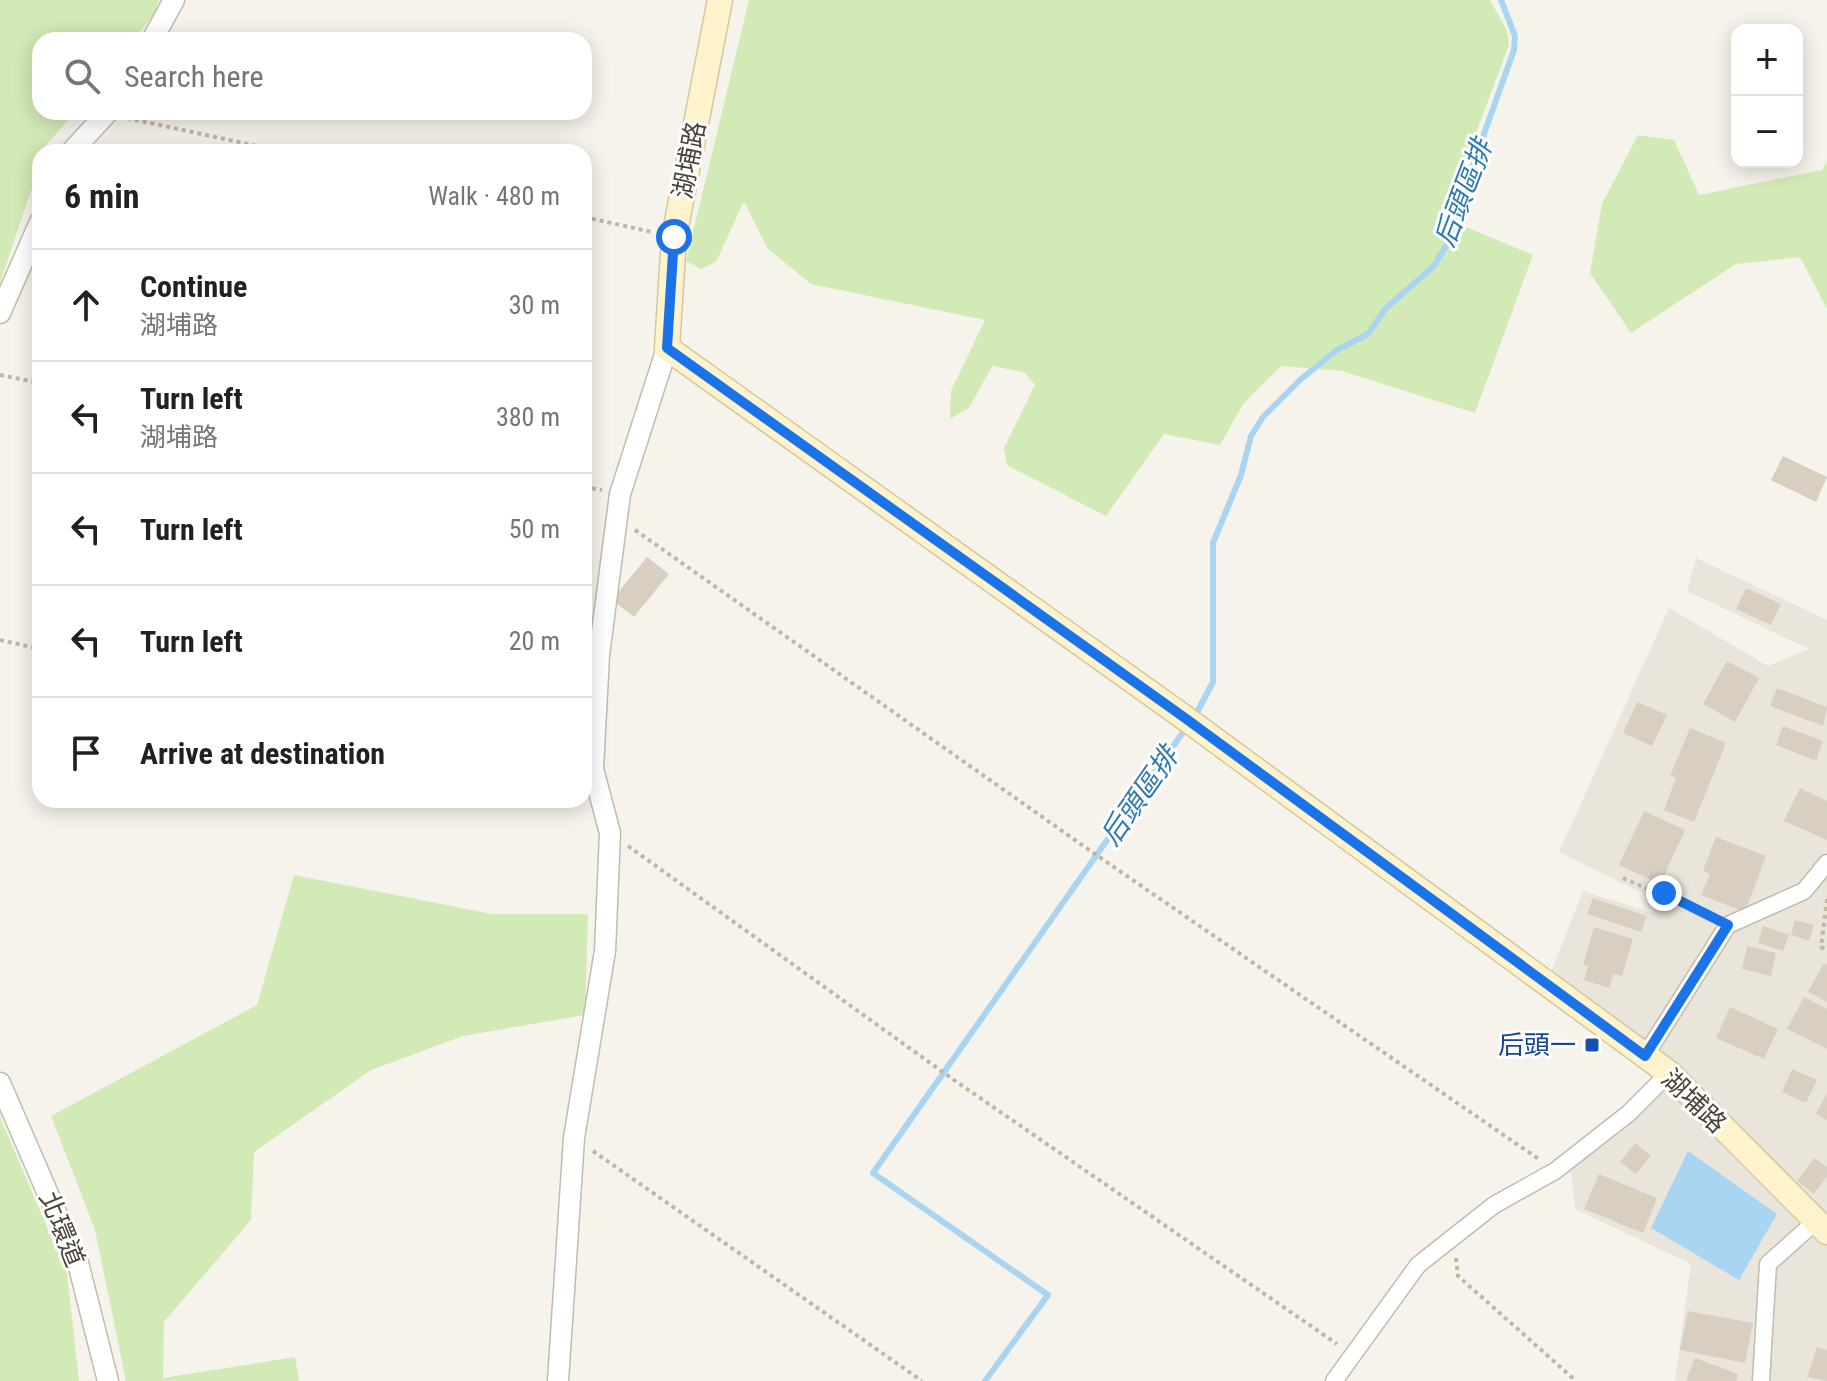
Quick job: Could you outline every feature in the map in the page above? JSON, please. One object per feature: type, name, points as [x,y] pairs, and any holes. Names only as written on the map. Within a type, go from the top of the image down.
[{"type":"main road","name":"湖埔路","points":[[720,0],[674,237],[667,348],[1195,725],[1669,1073],[1821,1227]]},
{"type":"street","points":[[156,32],[174,0]]},
{"type":"street","points":[[78,144],[101,120]]},
{"type":"street","points":[[0,313],[32,240]]},
{"type":"street","points":[[558,1381],[574,1138],[605,951],[610,833],[593,769],[599,655],[620,494],[667,348]]},
{"type":"street","points":[[1645,1056],[1728,925],[1804,891],[1827,863]]},
{"type":"street","points":[[1334,1381],[1418,1265],[1494,1205],[1555,1171],[1629,1113],[1669,1073]]},
{"type":"street","name":"北環道","points":[[0,1083],[78,1263],[108,1381]]},
{"type":"street","points":[[1761,1381],[1768,1264],[1821,1227]]},
{"type":"path","points":[[139,120],[248,144]]},
{"type":"path","points":[[592,219],[674,237]]},
{"type":"path","points":[[0,375],[32,381]]},
{"type":"path","points":[[619,519],[1092,852],[1555,1171]]},
{"type":"path","points":[[0,640],[32,647]]},
{"type":"path","points":[[610,833],[954,1080],[1352,1355]]},
{"type":"path","points":[[1623,878],[1664,893],[1728,925]]},
{"type":"path","points":[[1827,899],[1821,947],[1827,950]]},
{"type":"path","points":[[574,1138],[922,1381]]},
{"type":"path","points":[[1453,1239],[1458,1276],[1576,1381]]},
{"type":"shaded area","points":[[1696,558],[1827,620],[1827,1381],[1675,1381],[1691,1264],[1575,1209],[1571,1170],[1685,1074],[1551,972],[1583,891],[1652,913],[1659,901],[1559,852],[1669,608],[1768,666],[1809,649],[1687,591]]},
{"type":"green space","points":[[0,0],[159,0],[155,13],[140,32],[32,32],[32,120],[68,120],[47,144],[32,144],[32,188],[0,283]]},
{"type":"green space","points":[[749,0],[1490,0],[1507,31],[1509,45],[1444,218],[1533,255],[1475,413],[1342,371],[1281,366],[1243,404],[1220,445],[1164,434],[1106,516],[1007,465],[1004,448],[1035,385],[1024,372],[992,366],[969,408],[950,419],[951,391],[985,320],[811,284],[767,248],[744,201],[716,262],[701,269],[686,261]]},
{"type":"green space","points":[[1638,135],[1674,140],[1699,195],[1822,170],[1827,161],[1827,309],[1800,257],[1736,264],[1631,333],[1590,273],[1602,204]]},
{"type":"green space","points":[[294,875],[492,914],[588,914],[585,1015],[463,1036],[371,1070],[254,1152],[251,1220],[164,1322],[163,1378],[295,1357],[299,1381],[126,1381],[95,1230],[51,1116],[257,1005]]},
{"type":"green space","points":[[0,1117],[67,1274],[79,1381],[0,1381]]},
{"type":"water","points":[[1688,1151],[1777,1214],[1739,1280],[1651,1228]]},
{"type":"building","points":[[1783,456],[1827,477],[1816,502],[1771,480]]},
{"type":"building","points":[[647,557],[669,574],[634,617],[612,600]]},
{"type":"building","points":[[1746,588],[1781,604],[1771,625],[1736,609]]},
{"type":"building","points":[[1727,661],[1759,678],[1735,722],[1703,704]]},
{"type":"building","points":[[1777,688],[1827,707],[1823,726],[1770,706]]},
{"type":"building","points":[[1637,702],[1667,715],[1652,746],[1623,733]]},
{"type":"building","points":[[1783,726],[1823,741],[1816,761],[1776,745]]},
{"type":"building","points":[[1690,728],[1726,743],[1694,822],[1664,810],[1676,778],[1670,776]]},
{"type":"building","points":[[1800,788],[1827,801],[1827,840],[1784,821]]},
{"type":"building","points":[[1644,811],[1685,830],[1660,884],[1619,865]]},
{"type":"building","points":[[1716,837],[1766,856],[1745,912],[1701,895],[1710,874],[1703,871]]},
{"type":"building","points":[[1593,898],[1647,916],[1641,932],[1587,914]]},
{"type":"building","points":[[1795,920],[1814,925],[1809,941],[1791,935]]},
{"type":"building","points":[[1763,926],[1789,935],[1783,951],[1758,943]]},
{"type":"building","points":[[1594,927],[1633,939],[1622,976],[1613,974],[1609,988],[1584,980],[1588,966],[1583,965]]},
{"type":"building","points":[[1747,946],[1776,953],[1771,976],[1742,969]]},
{"type":"building","points":[[1824,963],[1827,965],[1827,1002],[1808,992]]},
{"type":"building","points":[[1804,997],[1827,1009],[1827,1049],[1787,1029]]},
{"type":"building","points":[[1730,1007],[1778,1029],[1764,1059],[1716,1038]]},
{"type":"building","points":[[1792,1069],[1817,1080],[1806,1103],[1782,1092]]},
{"type":"building","points":[[1827,1093],[1827,1120],[1816,1114]]},
{"type":"building","points":[[1635,1143],[1651,1156],[1636,1174],[1620,1162]]},
{"type":"building","points":[[1814,1158],[1827,1167],[1827,1176],[1814,1194],[1797,1181]]},
{"type":"building","points":[[1599,1174],[1657,1198],[1643,1233],[1584,1209]]},
{"type":"building","points":[[1688,1311],[1753,1323],[1745,1363],[1680,1350]]},
{"type":"building","points":[[1817,1347],[1827,1350],[1827,1381],[1807,1377]]},
{"type":"building","points":[[1695,1358],[1738,1374],[1736,1381],[1686,1381]]},
{"type":"waterway","name":"后頭區排","points":[[1195,716],[1213,682],[1213,543],[1241,475],[1251,436],[1263,417],[1300,380],[1337,350],[1368,334],[1386,308],[1434,266],[1451,237],[1460,201],[1514,50],[1515,36],[1501,0]]},
{"type":"waterway","name":"后頭區排","points":[[985,1381],[1048,1295],[873,1173],[1188,725]]},
{"type":"place","name":"后頭一","points":[[1592,1045]]},
{"type":"route","points":[[674,237],[667,348],[1185,718],[1645,1056],[1728,925],[1664,893]]}]
